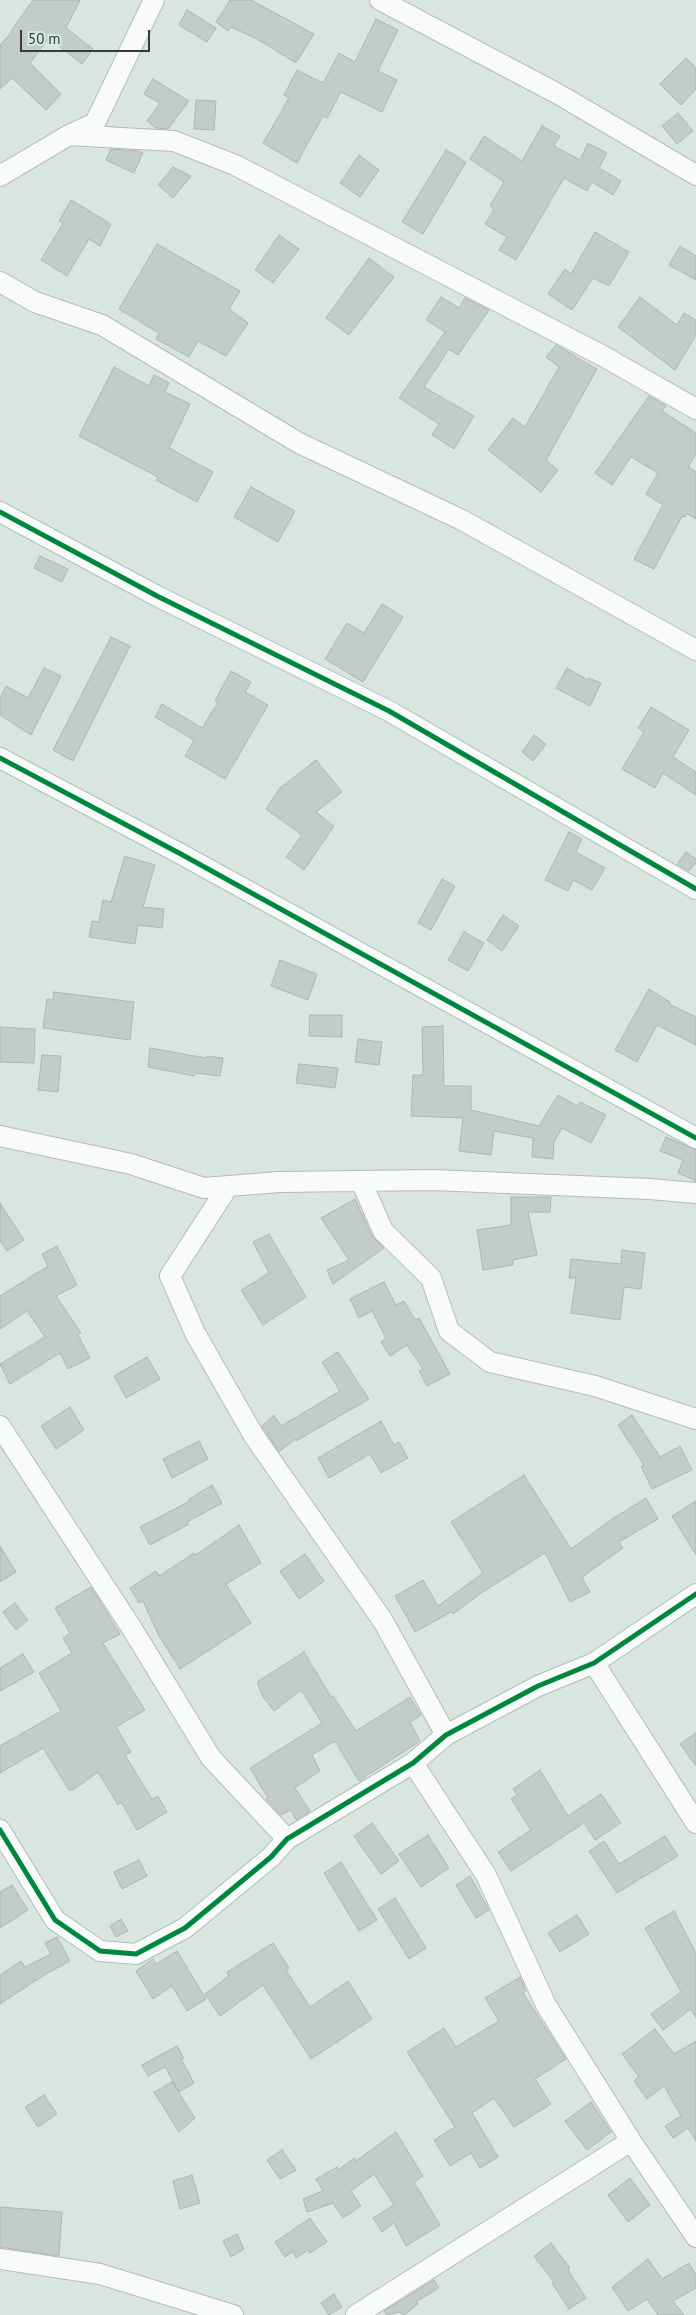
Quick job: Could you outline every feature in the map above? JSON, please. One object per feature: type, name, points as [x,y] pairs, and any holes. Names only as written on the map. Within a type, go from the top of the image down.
[{"type":"street","points":[[0,176],[69,135],[95,123],[154,0]]},
{"type":"street","points":[[392,2],[558,94],[696,174]]},
{"type":"street","points":[[69,135],[174,141],[235,165],[603,356],[696,409]]},
{"type":"street","points":[[0,282],[35,302],[102,325],[299,443],[462,520],[696,650]]},
{"type":"street","points":[[0,512],[157,596],[389,711],[696,889]]},
{"type":"street","points":[[0,758],[179,853],[696,1138]]},
{"type":"street","points":[[0,1136],[131,1164],[204,1188],[227,1188],[279,1182],[433,1180],[650,1189],[696,1193]]},
{"type":"street","points":[[362,1182],[383,1231],[431,1278],[449,1331],[490,1362],[595,1386],[696,1419]]},
{"type":"street","points":[[227,1188],[170,1276],[195,1332],[254,1436],[383,1620],[446,1735]]},
{"type":"street","points":[[0,1426],[131,1627],[211,1758],[288,1838]]},
{"type":"street","points":[[0,1830],[55,1920],[100,1951],[136,1954],[185,1928],[271,1857],[288,1838],[412,1763],[446,1735],[538,1686],[594,1663],[696,1594]]},
{"type":"street","points":[[594,1663],[696,1824]]},
{"type":"street","points":[[412,1763],[486,1875],[546,2005],[631,2141],[696,2237]]},
{"type":"street","points":[[356,2315],[631,2141]]},
{"type":"street","points":[[0,2259],[100,2274],[233,2315]]},
{"type":"building","points":[[33,0],[80,0],[66,28],[93,49],[82,64],[49,38],[30,63],[61,94],[46,110],[12,78],[0,89],[0,45],[12,32]]},
{"type":"building","points":[[230,0],[251,0],[314,34],[296,63],[257,39],[231,27],[228,31],[216,22]]},
{"type":"building","points":[[187,10],[216,28],[207,42],[179,25]]},
{"type":"building","points":[[376,19],[398,30],[378,71],[397,80],[382,112],[341,92],[327,118],[323,116],[297,163],[263,143],[289,98],[284,95],[297,70],[323,83],[339,53],[355,62]]},
{"type":"building","points":[[686,58],[696,68],[696,89],[681,105],[660,84]]},
{"type":"building","points":[[153,79],[189,101],[168,129],[156,128],[147,121],[160,103],[144,94]]},
{"type":"building","points":[[196,100],[216,101],[214,130],[194,129]]},
{"type":"building","points":[[678,113],[693,131],[677,144],[662,126]]},
{"type":"building","points":[[542,126],[560,136],[554,146],[580,160],[588,143],[607,153],[599,168],[621,181],[613,195],[592,182],[587,191],[564,178],[516,260],[499,250],[507,237],[485,224],[494,209],[490,206],[504,182],[470,159],[484,136],[522,161]]},
{"type":"building","points":[[111,149],[143,153],[134,173],[106,160]]},
{"type":"building","points":[[446,150],[466,162],[423,234],[402,222]]},
{"type":"building","points":[[359,155],[379,170],[360,197],[340,183]]},
{"type":"building","points":[[173,167],[191,176],[173,198],[158,185]]},
{"type":"building","points":[[71,200],[111,224],[100,246],[89,239],[67,276],[41,260],[63,223],[59,221]]},
{"type":"building","points":[[595,232],[629,252],[609,286],[593,278],[572,310],[548,294],[565,269],[571,274]]},
{"type":"building","points":[[279,235],[299,249],[273,283],[255,270]]},
{"type":"building","points":[[157,244],[240,291],[229,309],[248,323],[226,356],[198,341],[189,357],[156,339],[159,333],[119,309]]},
{"type":"building","points":[[680,246],[696,256],[696,280],[669,265]]},
{"type":"building","points":[[369,258],[394,277],[349,335],[326,318]]},
{"type":"building","points":[[441,297],[459,308],[465,298],[489,310],[458,355],[449,349],[424,387],[474,416],[454,449],[432,435],[439,424],[399,398],[445,332],[426,320]]},
{"type":"building","points":[[640,297],[677,325],[684,313],[696,320],[696,335],[675,370],[618,327]]},
{"type":"building","points":[[556,345],[597,369],[546,460],[558,470],[541,492],[488,450],[513,418],[525,427],[559,367],[546,357]]},
{"type":"building","points":[[114,367],[149,386],[154,375],[169,383],[165,392],[190,404],[169,448],[213,472],[197,502],[156,480],[158,477],[79,436]]},
{"type":"building","points":[[649,396],[666,406],[662,411],[696,433],[696,454],[688,467],[696,472],[696,519],[687,513],[685,517],[682,516],[654,569],[634,559],[663,505],[646,494],[658,473],[631,457],[612,485],[595,473]]},
{"type":"building","points":[[251,487],[295,511],[278,542],[234,517]]},
{"type":"building","points":[[40,556],[68,569],[62,582],[34,568]]},
{"type":"building","points":[[382,604],[403,617],[363,682],[325,659],[347,623],[364,633]]},
{"type":"building","points":[[111,637],[130,646],[73,761],[53,750]]},
{"type":"building","points":[[44,668],[61,676],[31,735],[0,715],[0,698],[6,686],[28,698]]},
{"type":"building","points":[[567,668],[588,680],[589,678],[601,683],[590,706],[556,688]]},
{"type":"building","points":[[231,671],[251,682],[245,692],[268,705],[225,779],[185,756],[194,740],[155,717],[162,704],[202,728],[218,702],[215,701]]},
{"type":"building","points":[[651,707],[689,730],[673,757],[696,772],[696,795],[663,773],[655,788],[622,769],[644,732],[638,728]]},
{"type":"building","points":[[534,735],[546,744],[533,761],[522,752]]},
{"type":"building","points":[[316,760],[342,792],[316,812],[334,826],[304,870],[286,857],[302,835],[266,809],[280,788]]},
{"type":"building","points":[[569,832],[582,839],[576,852],[605,868],[592,890],[573,880],[568,891],[545,880]]},
{"type":"building","points":[[686,852],[696,859],[696,863],[689,871],[677,864]]},
{"type":"building","points":[[125,856],[155,865],[143,907],[164,909],[162,928],[138,925],[135,944],[89,937],[92,921],[99,922],[103,900],[111,902]]},
{"type":"building","points":[[442,879],[455,886],[431,930],[418,923]]},
{"type":"building","points":[[503,915],[519,926],[502,951],[487,940]]},
{"type":"building","points":[[464,932],[484,943],[468,971],[448,960]]},
{"type":"building","points":[[280,960],[317,974],[308,1000],[271,986]]},
{"type":"building","points":[[649,989],[670,1002],[669,1004],[696,1017],[696,1045],[657,1025],[637,1062],[615,1050]]},
{"type":"building","points":[[54,992],[134,1002],[130,1040],[43,1028],[47,999],[53,1000]]},
{"type":"building","points":[[310,1015],[342,1015],[342,1037],[309,1036]]},
{"type":"building","points":[[443,1026],[444,1086],[471,1086],[471,1110],[539,1126],[558,1095],[578,1106],[580,1102],[606,1115],[591,1143],[562,1128],[554,1142],[553,1159],[532,1157],[533,1138],[494,1131],[491,1155],[459,1151],[463,1118],[411,1116],[413,1075],[423,1075],[422,1027]]},
{"type":"building","points":[[0,1027],[35,1029],[34,1063],[0,1062]]},
{"type":"building","points":[[358,1039],[382,1042],[379,1065],[355,1062]]},
{"type":"building","points":[[150,1048],[206,1058],[207,1056],[223,1058],[220,1076],[195,1073],[194,1076],[148,1067]]},
{"type":"building","points":[[42,1055],[61,1056],[58,1092],[38,1090]]},
{"type":"building","points":[[299,1064],[338,1068],[335,1088],[296,1083]]},
{"type":"building","points":[[666,1137],[696,1150],[696,1181],[678,1173],[683,1160],[660,1151]]},
{"type":"building","points":[[511,1197],[551,1197],[550,1212],[528,1212],[537,1255],[513,1260],[513,1265],[483,1270],[477,1230],[511,1225]]},
{"type":"building","points":[[355,1199],[372,1236],[384,1248],[333,1284],[327,1270],[349,1260],[321,1218]]},
{"type":"building","points":[[0,1203],[24,1240],[7,1251],[0,1241]]},
{"type":"building","points":[[269,1234],[306,1297],[263,1325],[241,1290],[269,1273],[253,1242]]},
{"type":"building","points":[[57,1246],[77,1285],[56,1296],[81,1333],[78,1335],[90,1358],[68,1369],[60,1353],[10,1384],[0,1364],[45,1337],[27,1311],[0,1329],[0,1296],[48,1266],[42,1254]]},
{"type":"building","points":[[622,1250],[645,1253],[641,1289],[624,1287],[620,1320],[571,1313],[576,1278],[569,1278],[571,1259],[621,1264]]},
{"type":"building","points":[[384,1282],[396,1305],[404,1301],[415,1320],[419,1318],[450,1374],[427,1386],[419,1371],[423,1369],[407,1345],[390,1356],[381,1342],[386,1338],[372,1311],[359,1318],[350,1299]]},
{"type":"building","points":[[338,1352],[369,1399],[296,1441],[295,1439],[279,1452],[262,1426],[274,1415],[281,1426],[340,1391],[322,1362]]},
{"type":"building","points":[[147,1357],[160,1379],[126,1398],[114,1376]]},
{"type":"building","points":[[70,1407],[84,1430],[56,1449],[41,1426]]},
{"type":"building","points":[[632,1415],[660,1457],[680,1446],[692,1470],[652,1489],[641,1466],[644,1465],[618,1425]]},
{"type":"building","points":[[381,1421],[394,1445],[399,1442],[408,1458],[381,1473],[370,1454],[329,1478],[318,1458]]},
{"type":"building","points":[[199,1441],[208,1459],[172,1478],[163,1459]]},
{"type":"building","points":[[524,1475],[571,1549],[612,1519],[646,1498],[658,1519],[619,1542],[623,1548],[582,1577],[590,1592],[570,1602],[545,1553],[484,1591],[453,1614],[451,1612],[415,1632],[395,1596],[423,1580],[438,1606],[483,1573],[451,1522]]},
{"type":"building","points":[[212,1485],[222,1503],[187,1522],[189,1524],[150,1545],[140,1527],[190,1501],[189,1499]]},
{"type":"building","points":[[696,1501],[696,1555],[672,1516]]},
{"type":"building","points":[[239,1525],[261,1563],[226,1584],[251,1623],[180,1669],[159,1636],[143,1601],[139,1603],[130,1588],[156,1571],[159,1576],[194,1553],[196,1555]]},
{"type":"building","points":[[0,1546],[16,1572],[0,1582]]},
{"type":"building","points":[[305,1554],[324,1581],[299,1599],[280,1571]]},
{"type":"building","points":[[91,1587],[120,1634],[103,1643],[145,1710],[116,1727],[131,1752],[125,1755],[152,1799],[158,1796],[167,1812],[137,1830],[121,1802],[118,1805],[98,1772],[73,1790],[69,1790],[43,1748],[0,1773],[0,1746],[61,1711],[39,1673],[72,1653],[63,1638],[70,1633],[55,1608]]},
{"type":"building","points":[[15,1603],[28,1620],[16,1630],[3,1612]]},
{"type":"building","points":[[304,1652],[331,1697],[333,1696],[356,1731],[410,1697],[421,1715],[410,1722],[420,1741],[359,1781],[335,1741],[312,1755],[320,1771],[295,1788],[310,1811],[296,1820],[291,1810],[281,1815],[266,1799],[268,1798],[250,1768],[322,1723],[301,1690],[274,1711],[263,1697],[257,1682]]},
{"type":"building","points":[[23,1654],[34,1672],[0,1691],[0,1668]]},
{"type":"building","points":[[696,1733],[696,1766],[680,1744]]},
{"type":"building","points":[[540,1770],[568,1816],[601,1794],[621,1823],[595,1840],[584,1823],[511,1871],[498,1852],[531,1830],[511,1799],[517,1795],[513,1789]]},
{"type":"building","points":[[372,1823],[399,1861],[381,1874],[354,1836]]},
{"type":"building","points":[[428,1835],[449,1868],[421,1887],[399,1854]]},
{"type":"building","points":[[665,1836],[678,1856],[617,1893],[589,1851],[604,1841],[619,1864]]},
{"type":"building","points":[[139,1860],[147,1876],[122,1889],[114,1872]]},
{"type":"building","points":[[341,1862],[377,1920],[359,1931],[324,1873]]},
{"type":"building","points":[[470,1876],[489,1910],[476,1918],[456,1885]]},
{"type":"building","points":[[12,1885],[28,1910],[0,1928],[0,1892]]},
{"type":"building","points":[[395,1898],[426,1948],[409,1959],[378,1909]]},
{"type":"building","points":[[674,1911],[696,1953],[696,2018],[691,2009],[663,2030],[651,2014],[681,1992],[645,1928]]},
{"type":"building","points":[[577,1915],[589,1934],[560,1952],[548,1933]]},
{"type":"building","points":[[121,1919],[128,1931],[116,1937],[110,1926]]},
{"type":"building","points":[[57,1937],[70,1961],[0,2004],[0,1975],[21,1961],[25,1967],[51,1954],[45,1943]]},
{"type":"building","points":[[273,1943],[289,1968],[286,1970],[310,2007],[348,1981],[372,2019],[311,2059],[263,1985],[220,2016],[205,1994],[229,1976],[227,1972]]},
{"type":"building","points":[[177,1951],[206,1999],[187,2011],[172,1986],[153,1999],[136,1971],[153,1959],[156,1964]]},
{"type":"building","points":[[520,1977],[526,1991],[523,1993],[566,2059],[535,2079],[551,2104],[514,2127],[494,2098],[472,2113],[498,2157],[480,2168],[471,2153],[450,2166],[434,2140],[455,2127],[407,2052],[444,2028],[456,2047],[499,2021],[485,1998]]},
{"type":"building","points":[[655,2029],[674,2054],[696,2041],[696,2141],[688,2128],[673,2138],[665,2126],[681,2116],[664,2086],[647,2099],[634,2081],[639,2077],[622,2054]]},
{"type":"building","points":[[177,2046],[184,2058],[181,2059],[194,2083],[179,2092],[165,2067],[148,2076],[142,2065]]},
{"type":"building","points":[[172,2082],[195,2118],[179,2132],[154,2092]]},
{"type":"building","points":[[44,2095],[57,2114],[38,2127],[25,2107]]},
{"type":"building","points":[[591,2102],[611,2132],[587,2150],[565,2121]]},
{"type":"building","points":[[396,2132],[423,2176],[414,2182],[440,2225],[406,2246],[394,2223],[382,2232],[373,2218],[394,2205],[374,2174],[351,2191],[361,2206],[343,2218],[333,2203],[307,2212],[303,2199],[323,2191],[316,2179],[337,2167],[338,2170],[354,2158],[356,2161]]},
{"type":"building","points":[[282,2150],[296,2170],[280,2179],[267,2160]]},
{"type":"building","points":[[192,2175],[200,2203],[180,2209],[173,2181]]},
{"type":"building","points":[[630,2178],[650,2205],[628,2222],[608,2195]]},
{"type":"building","points":[[0,2207],[62,2212],[59,2256],[0,2247]]},
{"type":"building","points":[[310,2218],[327,2242],[310,2253],[308,2250],[296,2258],[293,2252],[285,2257],[275,2242]]},
{"type":"building","points":[[237,2234],[244,2249],[231,2257],[223,2241]]},
{"type":"building","points":[[551,2243],[570,2268],[568,2270],[586,2298],[569,2309],[552,2283],[554,2282],[534,2256]]},
{"type":"building","points":[[648,2259],[662,2279],[689,2263],[696,2275],[696,2288],[673,2301],[684,2315],[658,2315],[647,2299],[628,2311],[612,2287]]},
{"type":"building","points":[[434,2280],[439,2288],[416,2302],[418,2304],[404,2315],[399,2312],[387,2315],[384,2311]]},
{"type":"building","points":[[334,2294],[342,2307],[329,2315],[321,2303]]},
{"type":"cycle path","points":[[0,512],[157,596],[389,711],[696,889]]},
{"type":"cycle path","points":[[0,758],[179,853],[696,1138]]},
{"type":"cycle path","points":[[0,1830],[55,1920],[100,1951],[136,1954],[185,1928],[271,1857],[287,1839],[413,1763],[446,1735],[538,1686],[594,1663],[696,1594]]}]
